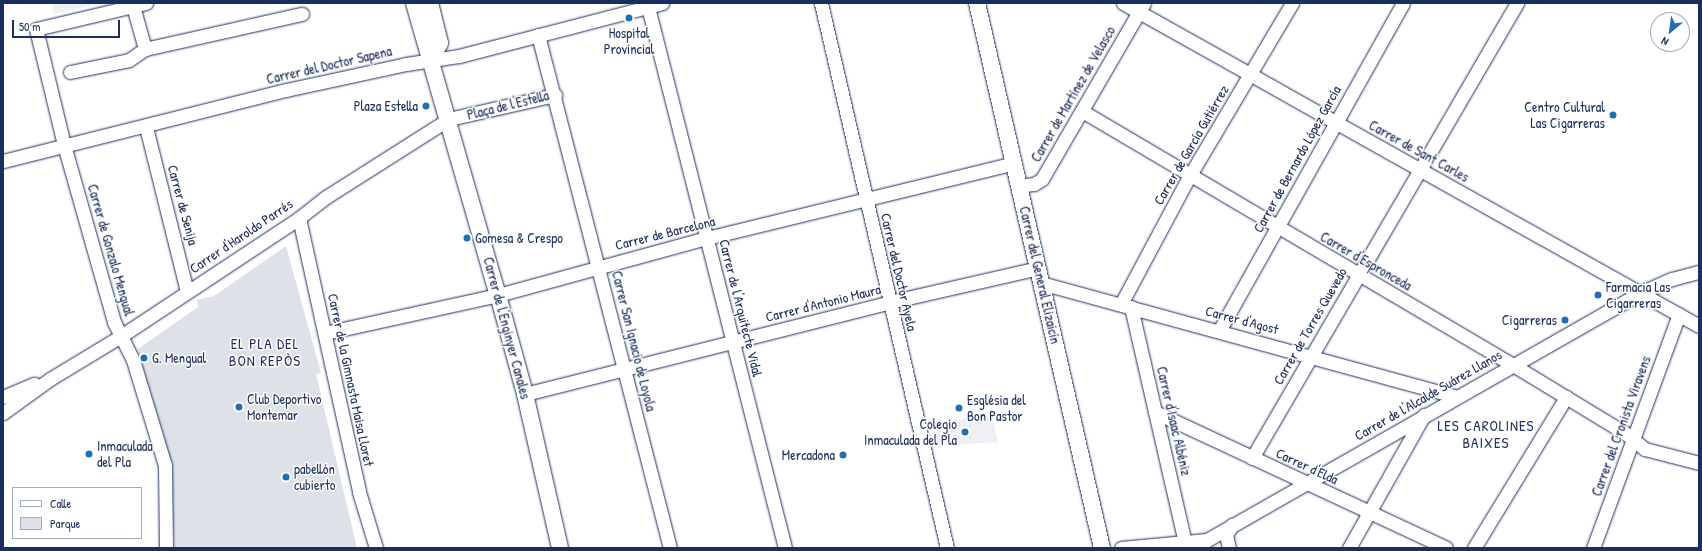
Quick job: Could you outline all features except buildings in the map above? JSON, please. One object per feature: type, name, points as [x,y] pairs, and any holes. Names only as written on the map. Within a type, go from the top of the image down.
[{"type":"street","points":[[414,3],[446,116]]},
{"type":"street","points":[[430,3],[440,43],[430,61]]},
{"type":"street","name":"Carrer del Doctor Sapena","points":[[3,161],[64,145],[146,127],[286,90],[459,56],[662,3]]},
{"type":"street","name":"Carrer del Doctor Ayela","points":[[821,3],[865,200],[947,548]]},
{"type":"street","name":"Carrer del General Elizaicín","points":[[977,3],[1102,548]]},
{"type":"street","name":"Carrer de Sant Carles","points":[[1123,3],[1141,8],[1251,75],[1699,326]]},
{"type":"street","name":"Carrer de García Gutiérrez","points":[[1126,306],[1190,175],[1251,75],[1292,3]]},
{"type":"street","name":"Carrer de Bernardo López García","points":[[1220,331],[1402,3]]},
{"type":"street","name":"Carrer de Torres Quevedo","points":[[1252,458],[1516,3]]},
{"type":"street","points":[[139,4],[145,49]]},
{"type":"street","name":"Carrer de Gonzalo Mengual","points":[[139,4],[36,29],[64,145],[114,322],[134,360],[165,465],[166,548]]},
{"type":"street","name":"Carrer de l'Arquitecte Vidal","points":[[648,7],[785,548]]},
{"type":"street","name":"Carrer de Martínez de Velasco","points":[[1019,186],[1034,184],[1042,179],[1141,8]]},
{"type":"street","points":[[70,72],[129,60],[145,49],[302,14]]},
{"type":"street","name":"Plaça de l'Estella","points":[[446,116],[555,96],[538,35]]},
{"type":"street","name":"Carrer San Ignacio de Loyola","points":[[555,96],[670,548]]},
{"type":"street","name":"Carrer d'Espronceda","points":[[1082,111],[1513,365],[1634,440]]},
{"type":"street","name":"Carrer d'Haroldo Parrés","points":[[3,413],[50,379],[121,336],[299,218],[326,197],[446,116]]},
{"type":"street","name":"Carrer de l'Enginyer Canales","points":[[446,116],[498,294],[525,394],[560,548]]},
{"type":"street","name":"Carrer de Senija","points":[[146,127],[187,291]]},
{"type":"street","name":"Carrer de Barcelona","points":[[325,333],[498,294],[707,238],[1014,162]]},
{"type":"street","name":"Carrer de la Gimnasta Maisa Lloret","points":[[299,218],[359,492],[376,548]]},
{"type":"street","name":"Carrer de l'Alcalde Suárez Llanos","points":[[1121,548],[1207,540],[1640,293],[1672,279],[1699,272]]},
{"type":"street","name":"Carrer d'Agost","points":[[1040,276],[1126,306],[1457,397]]},
{"type":"street","name":"Carrer d'Antonio Maura","points":[[525,394],[890,302],[1040,276]]},
{"type":"street","name":"Carrer d'Isaac Albéniz","points":[[1126,306],[1155,412],[1185,543]]},
{"type":"street","name":"Carrer del Cronista Viravens","points":[[1593,548],[1634,440],[1679,314]]},
{"type":"street","name":"Carrer d'Haroldo Parrés","points":[[3,397],[50,379]]},
{"type":"street","points":[[1474,548],[1566,397]]},
{"type":"street","name":"Carrer d'Elda","points":[[1155,412],[1305,484],[1446,548]]},
{"type":"street","points":[[1349,548],[1424,415]]},
{"type":"street","points":[[1634,440],[1645,449],[1699,463]]},
{"type":"street","points":[[1229,548],[1226,535],[1232,525]]},
{"type":"shaded area","points":[[52,3],[104,3],[54,14]]},
{"type":"shaded area","name":"Colegio Inmaculada del Pla","points":[[991,412],[998,442],[937,446],[932,427]]},
{"type":"green space","name":"Club Deportivo Montemar","points":[[286,246],[321,373],[316,374],[357,548],[174,548],[170,466],[138,349],[198,307],[197,300],[214,296]]},
{"type":"place","name":"Hospital Provincial","points":[[629,18]]},
{"type":"place","name":"Plaza Estella","points":[[426,106]]},
{"type":"place","name":"Centro Cultural Las Cigarreras","points":[[1613,115]]},
{"type":"place","name":"Gomesa & Crespo","points":[[467,238]]},
{"type":"place","name":"Farmacia Las Cigarreras","points":[[1598,295]]},
{"type":"place","name":"Cigarreras","points":[[1565,320]]},
{"type":"place","name":"G. Mengual","points":[[144,358]]},
{"type":"place","name":"Club Deportivo Montemar","points":[[239,407]]},
{"type":"place","name":"Església del Bon Pastor","points":[[959,408]]},
{"type":"place","name":"Colegio Inmaculada del Pla","points":[[965,432]]},
{"type":"place","name":"Inmaculada del Pla","points":[[89,454]]},
{"type":"place","name":"Mercadona","points":[[843,455]]},
{"type":"place","name":"pabellón cubierto","points":[[286,477]]},
{"type":"district","name":"EL PLA DEL BON REPÒS","points":[[265,352]]},
{"type":"district","name":"LES CAROLINES BAIXES","points":[[1486,434]]}]
